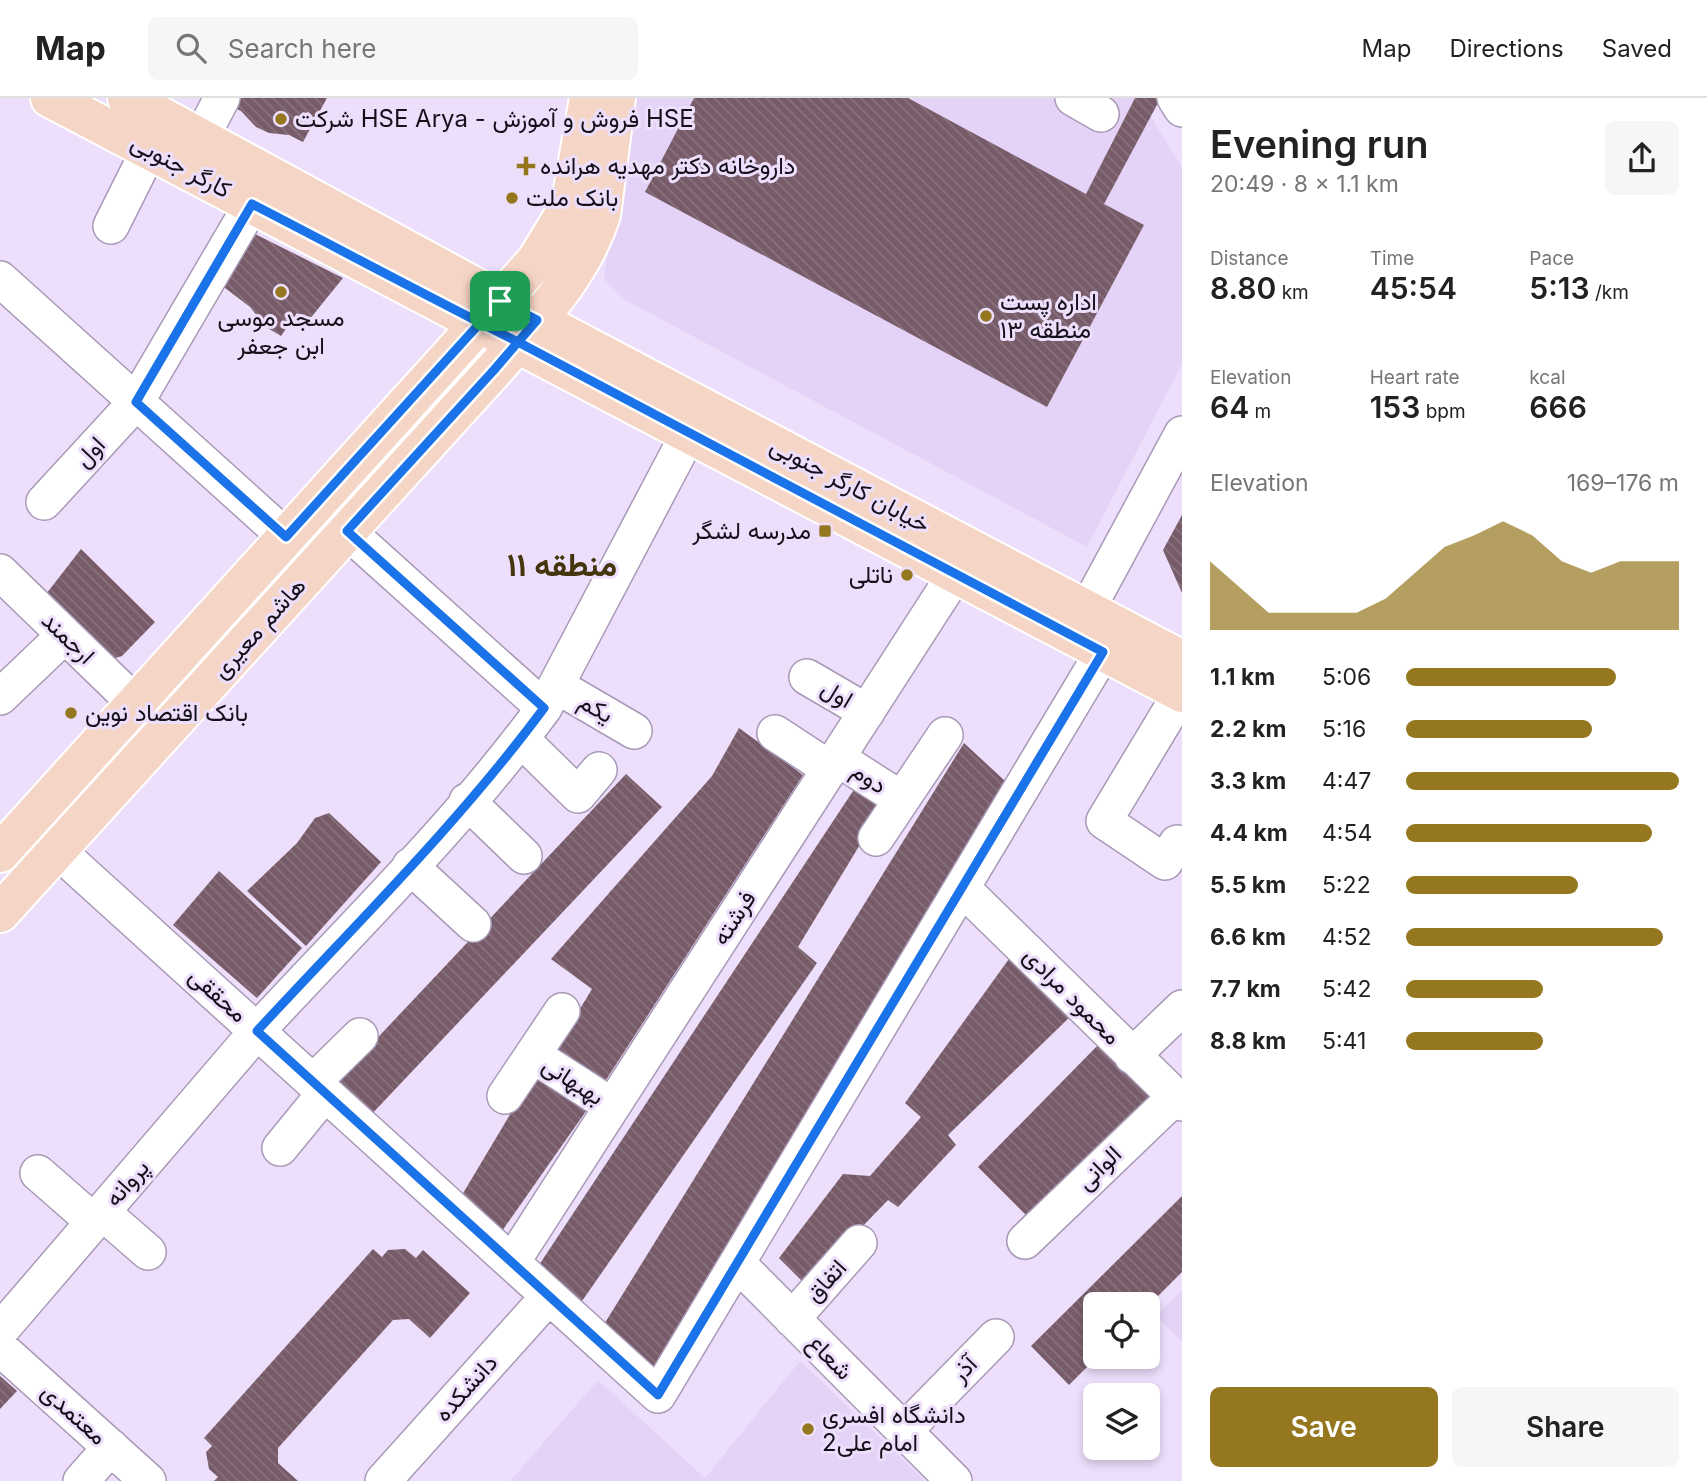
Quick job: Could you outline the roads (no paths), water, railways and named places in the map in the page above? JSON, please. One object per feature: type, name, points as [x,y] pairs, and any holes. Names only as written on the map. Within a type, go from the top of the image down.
[{"type":"main road","name":"کارگر جنوبی","points":[[50,98],[252,204],[509,321]]},
{"type":"main road","name":"کارگر جنوبی","points":[[127,98],[201,138],[509,321]]},
{"type":"main road","points":[[509,321],[536,261],[566,210],[573,190],[589,98]]},
{"type":"main road","points":[[509,321],[568,282],[595,232],[601,215],[615,98]]},
{"type":"main road","name":"خیابان کارگر جنوبی","points":[[509,321],[689,433],[1103,652],[1182,682]]},
{"type":"main road","name":"خیابان کارگر جنوبی","points":[[509,321],[1092,612],[1182,682]]},
{"type":"main road","name":"هاشم معیری","points":[[0,913],[347,531],[509,321]]},
{"type":"main road","name":"هاشم معیری","points":[[8,842],[286,537],[509,321]]},
{"type":"main road","points":[[8,842],[57,850]]},
{"type":"street","points":[[201,138],[222,98]]},
{"type":"street","points":[[1175,98],[1182,108]]},
{"type":"street","points":[[111,226],[149,150]]},
{"type":"street","name":"اول","points":[[44,502],[136,402],[252,204]]},
{"type":"street","points":[[6,296],[136,402],[286,537]]},
{"type":"street","name":"پروانه","points":[[0,1331],[255,1033],[410,866],[521,739],[551,697],[689,433]]},
{"type":"street","points":[[1092,612],[1182,434]]},
{"type":"street","points":[[1092,612],[1182,458]]},
{"type":"street","name":"یکم","points":[[347,531],[551,697],[634,731]]},
{"type":"street","name":"ارجمند","points":[[0,572],[135,703]]},
{"type":"street","name":"فرشته","points":[[512,1262],[956,573]]},
{"type":"street","points":[[0,697],[65,635]]},
{"type":"street","points":[[737,1263],[1103,652]]},
{"type":"street","name":"اول","points":[[807,677],[867,712]]},
{"type":"street","points":[[1177,842],[1165,862],[1104,821],[1182,682]]},
{"type":"street","name":"دوم","points":[[775,733],[901,799]]},
{"type":"street","points":[[876,838],[945,735]]},
{"type":"street","points":[[521,739],[578,795],[599,770]]},
{"type":"street","points":[[467,801],[524,856]]},
{"type":"street","name":"محققی","points":[[57,850],[255,1033],[658,1395],[737,1263]]},
{"type":"street","points":[[410,866],[473,924]]},
{"type":"street","name":"محمود مرادی","points":[[962,888],[1178,1100]]},
{"type":"street","points":[[1132,1056],[1182,1009]]},
{"type":"street","points":[[505,1096],[562,1011]]},
{"type":"street","points":[[280,1148],[319,1088],[360,1036]]},
{"type":"street","name":"بهبهانی","points":[[533,1055],[612,1106]]},
{"type":"street","name":"الوانی","points":[[1025,1241],[1178,1100]]},
{"type":"street","points":[[38,1173],[148,1252]]},
{"type":"street","name":"اتفاق","points":[[792,1319],[859,1243]]},
{"type":"street","name":"شعاع","points":[[737,1263],[954,1481]]},
{"type":"street","name":"دانشکده","points":[[383,1481],[549,1296]]},
{"type":"street","name":"آذر","points":[[904,1431],[996,1337]]},
{"type":"street","name":"معتمدی","points":[[0,1348],[148,1481]]},
{"type":"street","points":[[81,1481],[111,1447]]},
{"type":"place","name":"شرکت HSE Arya - فروش و آموزش HSE","points":[[281,119]]},
{"type":"place","name":"داروخانه دکتر مهدیه هرانده","points":[[526,166]]},
{"type":"place","name":"بانک ملت","points":[[512,198]]},
{"type":"place","name":"مسجد موسی‌ ابن‌ جعفر","points":[[281,292]]},
{"type":"place","name":"اداره پست منطقه ۱۳","points":[[986,316]]},
{"type":"place","name":"مدرسه لشگر","points":[[825,531]]},
{"type":"place","name":"ناتلی","points":[[907,575]]},
{"type":"place","name":"بانک اقتصاد نوین","points":[[71,713]]},
{"type":"place","name":"دانشگاه افسری امام علی2","points":[[808,1429]]},
{"type":"district","name":"منطقه ۱۱","points":[[562,565]]}]
